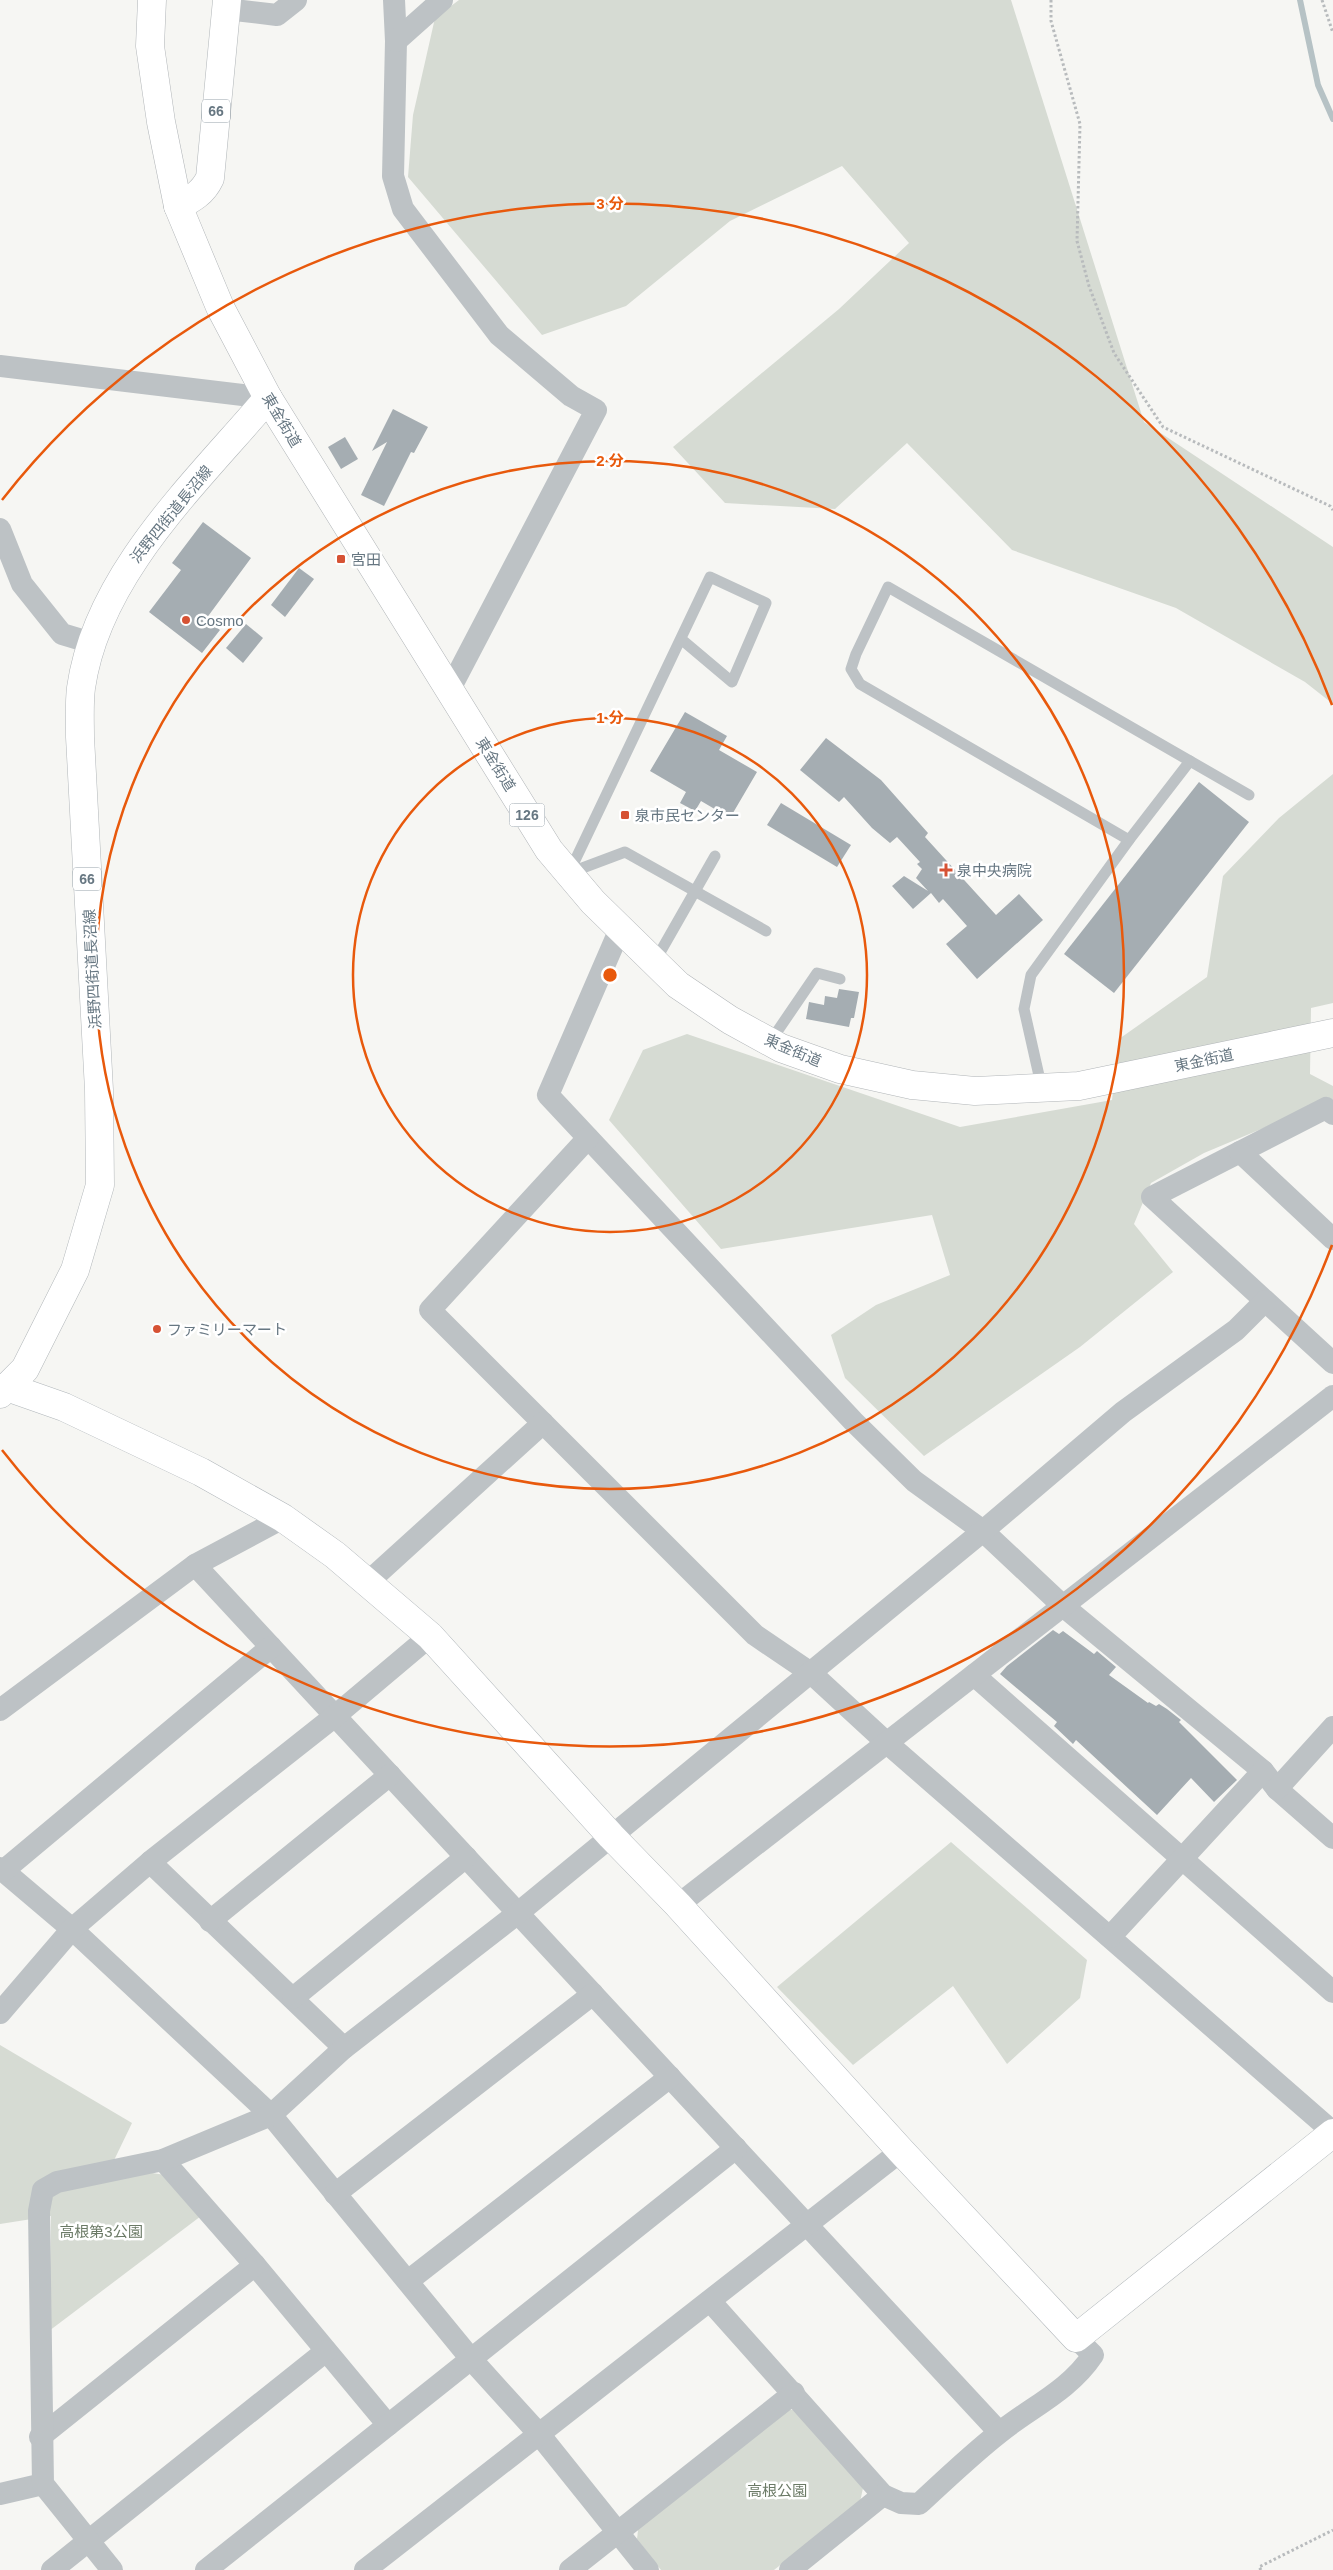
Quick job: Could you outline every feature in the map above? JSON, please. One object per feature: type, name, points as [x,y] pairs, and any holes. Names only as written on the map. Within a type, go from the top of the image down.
[{"type":"main road","name":"東金街道","points":[[152,0],[150,46],[160,122],[178,206],[220,307],[268,398],[549,850],[620,929],[678,985],[730,1020],[770,1042],[840,1068],[912,1085],[974,1091],[1079,1086],[1333,1032]]},
{"type":"main road","name":"66","points":[[178,206],[195,197],[206,188],[210,178],[227,4]]},
{"type":"main road","name":"浜野四街道長沼線","points":[[4,1391],[25,1370],[75,1270],[100,1185],[99,1090],[80,737],[81,688],[92,643],[119,581],[144,543],[268,398]]},
{"type":"main road","points":[[4,1391],[72,1411],[201,1472],[283,1518],[367,1583],[430,1636],[611,1836],[678,1905],[901,2151],[1076,2338],[1333,2133]]},
{"type":"street","points":[[227,4],[277,15],[296,0]]},
{"type":"street","points":[[394,0],[396,42],[393,176],[402,209],[499,335],[571,396],[596,410],[450,689]]},
{"type":"street","points":[[396,42],[442,0]]},
{"type":"street","points":[[0,366],[268,398]]},
{"type":"street","points":[[0,529],[22,584],[62,634],[92,643]]},
{"type":"street","points":[[620,929],[548,1094],[860,1427],[914,1481],[983,1531],[1063,1606],[1263,1771],[1277,1789],[1333,1838]]},
{"type":"street","points":[[1333,1114],[1326,1108],[1152,1197],[1333,1363]]},
{"type":"street","points":[[588,1138],[430,1310],[755,1634],[810,1673],[887,1743],[1333,2133]]},
{"type":"street","points":[[1240,1152],[1333,1239]]},
{"type":"street","points":[[112,2570],[42,2484],[39,2211],[42,2190],[57,2182],[163,2160],[271,2115],[344,2048],[518,1913],[983,1531],[1123,1412],[1236,1330],[1265,1301]]},
{"type":"street","points":[[678,1905],[1333,1396]]},
{"type":"street","points":[[367,1583],[543,1423]]},
{"type":"street","points":[[0,1710],[195,1565],[283,1518]]},
{"type":"street","points":[[195,1565],[999,2432]]},
{"type":"street","points":[[0,2014],[72,1929],[150,1862],[335,1716],[430,1636]]},
{"type":"street","points":[[271,1647],[1,1869],[72,1929],[271,2115],[471,2359],[539,2434],[648,2570]]},
{"type":"street","points":[[974,1675],[1184,1858],[1333,1992]]},
{"type":"street","points":[[1277,1789],[1333,1727]]},
{"type":"street","points":[[1110,1937],[1263,1771]]},
{"type":"street","points":[[210,1921],[390,1775]]},
{"type":"street","points":[[293,1998],[466,1857]]},
{"type":"street","points":[[150,1862],[344,2048]]},
{"type":"street","points":[[334,2194],[593,1994]]},
{"type":"street","points":[[408,2281],[670,2077]]},
{"type":"street","points":[[206,2570],[736,2148]]},
{"type":"street","points":[[365,2570],[901,2151]]},
{"type":"street","points":[[163,2160],[255,2265],[388,2425]]},
{"type":"street","points":[[40,2437],[255,2265]]},
{"type":"street","points":[[710,2301],[883,2495],[901,2503],[919,2504],[999,2432],[1066,2387],[1084,2369],[1092,2356],[1076,2338]]},
{"type":"street","points":[[52,2570],[326,2351]]},
{"type":"street","points":[[570,2570],[794,2393]]},
{"type":"street","points":[[0,2494],[42,2484]]},
{"type":"street","points":[[790,2570],[883,2495]]},
{"type":"lane","points":[[568,873],[710,577],[766,603],[732,682],[681,639]]},
{"type":"lane","points":[[1129,840],[860,684],[851,669],[856,654],[888,587],[1249,795]]},
{"type":"lane","points":[[1042,1089],[1024,1009],[1031,975],[1129,840],[1190,761]]},
{"type":"lane","points":[[568,873],[625,852],[766,931]]},
{"type":"lane","points":[[654,963],[715,856]]},
{"type":"lane","points":[[770,1042],[817,973],[840,979]]},
{"type":"path","points":[[1052,0],[1051,22],[1080,124],[1077,241],[1089,286],[1114,352],[1163,427],[1330,506],[1333,510]]},
{"type":"path","points":[[1322,0],[1333,33]]},
{"type":"path","points":[[1260,2568],[1333,2530]]},
{"type":"green space","points":[[459,0],[1011,0],[1144,422],[1333,547],[1333,704],[1305,682],[1176,608],[1012,550],[907,443],[835,509],[725,503],[673,447],[839,309],[909,243],[842,166],[730,221],[626,306],[542,335],[408,177],[413,115],[435,18]]},
{"type":"green space","points":[[1333,774],[1333,1003],[1311,1008],[1310,1074],[1333,1086],[1333,1099],[1204,1153],[1151,1183],[1134,1224],[1173,1272],[1080,1347],[924,1456],[845,1378],[831,1335],[876,1305],[950,1275],[932,1215],[721,1249],[609,1120],[643,1050],[687,1034],[960,1127],[1112,1100],[1119,1039],[1207,977],[1223,876],[1279,818]]},
{"type":"green space","points":[[951,1842],[1087,1960],[1080,1998],[1007,2064],[953,1986],[853,2065],[777,1987]]},
{"type":"green space","name":"高根第3公園","points":[[0,2045],[132,2123],[104,2181],[152,2173],[172,2176],[201,2216],[49,2331],[51,2216],[0,2224]]},
{"type":"green space","name":"高根公園","points":[[783,2409],[802,2411],[863,2488],[860,2502],[774,2570],[661,2570],[637,2539],[639,2522]]},
{"type":"building","points":[[393,409],[428,427],[414,453],[411,452],[384,506],[361,495],[387,442],[372,451]]},
{"type":"building","points":[[345,437],[358,459],[341,469],[328,447]]},
{"type":"building","points":[[203,522],[251,558],[206,619],[220,630],[202,653],[149,612],[181,570],[172,563]]},
{"type":"building","points":[[299,568],[314,579],[285,617],[271,605]]},
{"type":"building","points":[[246,624],[263,638],[243,663],[226,648]]},
{"type":"building","points":[[685,712],[727,736],[719,750],[757,772],[730,818],[701,801],[695,811],[680,803],[686,792],[650,771]]},
{"type":"building","points":[[826,738],[881,780],[928,833],[925,837],[996,915],[1019,894],[1043,920],[977,979],[946,944],[967,926],[943,899],[939,903],[931,893],[913,909],[892,886],[904,876],[928,891],[916,878],[922,869],[917,864],[920,862],[897,837],[890,843],[872,828],[844,797],[839,802],[800,770]]},
{"type":"building","points":[[1199,782],[1249,822],[1114,993],[1064,954]]},
{"type":"building","points":[[781,803],[851,845],[837,867],[767,825]]},
{"type":"building","points":[[839,989],[859,992],[854,1018],[851,1018],[849,1027],[806,1019],[809,1002],[824,1005],[825,996],[837,998]]},
{"type":"building","points":[[1053,1630],[1059,1634],[1063,1631],[1094,1654],[1097,1651],[1116,1667],[1109,1675],[1148,1703],[1156,1706],[1159,1704],[1181,1720],[1179,1722],[1237,1780],[1214,1802],[1191,1778],[1157,1815],[1076,1740],[1073,1744],[1054,1726],[1057,1722],[1000,1674],[1007,1666]]},
{"type":"waterway","points":[[1300,0],[1318,85],[1333,119]]},
{"type":"place","name":"宮田","points":[[341,559]]},
{"type":"place","name":"Cosmo","points":[[186,620]]},
{"type":"place","name":"泉市民センター","points":[[625,815]]},
{"type":"place","name":"泉中央病院","points":[[946,870]]},
{"type":"place","name":"ファミリーマート","points":[[157,1329]]}]
